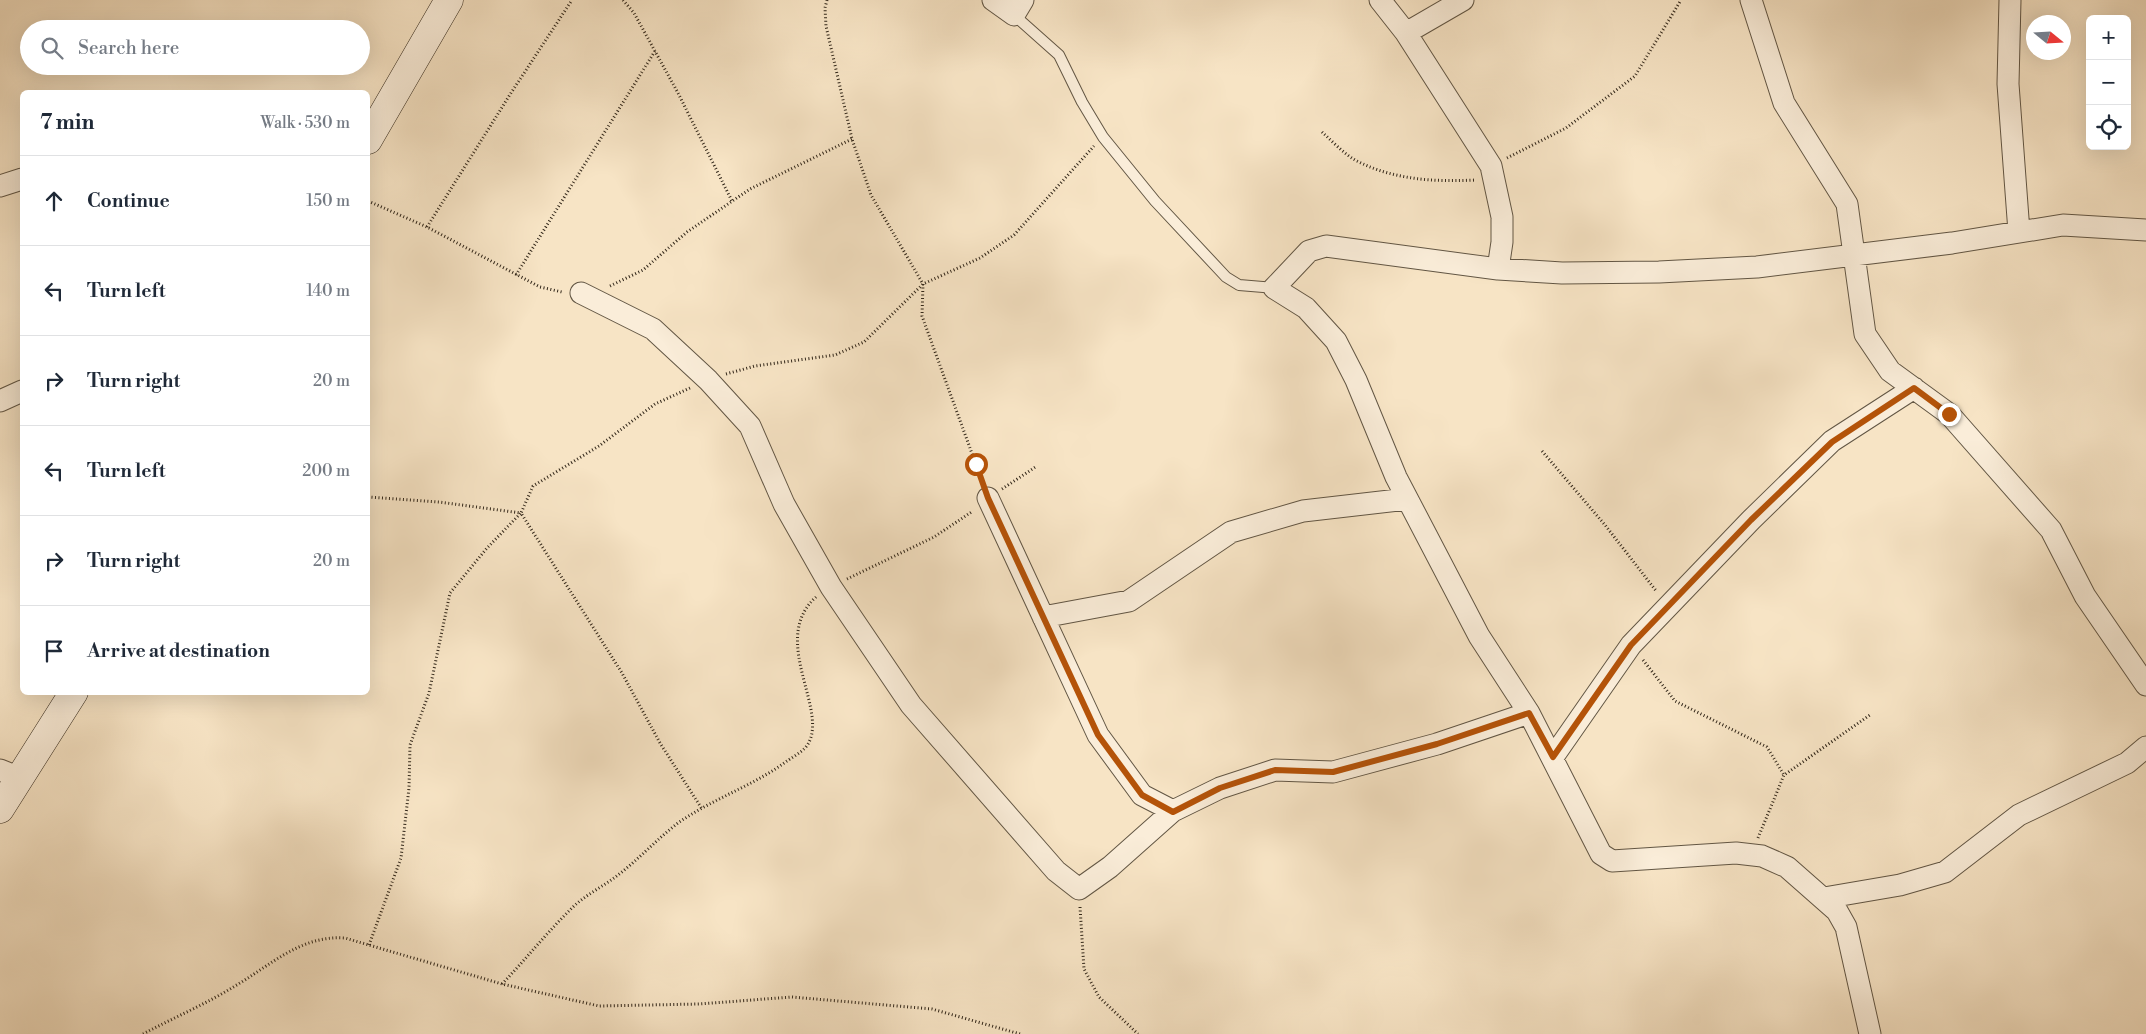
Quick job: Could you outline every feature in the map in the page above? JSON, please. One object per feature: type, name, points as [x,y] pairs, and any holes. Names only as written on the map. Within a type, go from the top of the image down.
[{"type":"main road","points":[[370,137],[449,0]]},
{"type":"main road","points":[[0,809],[10,774],[72,695]]},
{"type":"street","points":[[993,0],[1018,8]]},
{"type":"street","points":[[1380,0],[1406,33],[1493,173],[1502,217],[1502,242],[1498,269]]},
{"type":"street","points":[[1406,33],[1463,0]]},
{"type":"street","points":[[1751,0],[1784,103],[1847,204],[1865,334],[1890,371],[1949,414],[2050,530],[2085,596],[2146,685]]},
{"type":"street","points":[[2010,0],[2008,84],[2018,232]]},
{"type":"street","points":[[0,186],[20,180]]},
{"type":"street","points":[[1870,1034],[1846,927],[1837,911],[1787,867],[1762,856],[1751,854],[1736,853],[1612,861],[1601,854],[1529,713],[1479,636],[1407,499],[1336,341],[1306,308],[1274,288],[1309,251],[1326,246],[1498,269],[1562,273],[1660,272],[1757,267],[1952,243],[2063,226],[2146,230]]},
{"type":"street","points":[[581,293],[653,329],[708,380],[750,426],[784,504],[831,587],[911,705],[1056,871],[1079,889],[1110,867],[1173,812],[1220,788],[1275,770],[1333,772],[1437,744],[1529,713]]},
{"type":"street","points":[[1553,757],[1631,645],[1751,520],[1832,442],[1914,388]]},
{"type":"street","points":[[0,401],[20,392]]},
{"type":"street","points":[[988,498],[1098,735],[1142,795],[1173,812]]},
{"type":"street","points":[[1044,617],[1129,601],[1232,532],[1303,512],[1407,499]]},
{"type":"street","points":[[1824,898],[1900,884],[1945,872],[2019,815],[2127,763],[2146,747]]},
{"type":"lane","points":[[1018,8],[1059,55],[1082,102],[1103,136],[1155,201],[1226,278],[1239,285],[1274,288]]},
{"type":"path","points":[[427,227],[572,0]]},
{"type":"path","points":[[623,0],[634,13],[655,51],[732,201]]},
{"type":"path","points":[[827,0],[825,8],[826,26],[852,139],[871,195],[923,284],[922,316],[988,498]]},
{"type":"path","points":[[1322,132],[1353,159],[1388,174],[1435,182],[1493,173],[1566,128],[1635,76],[1681,0]]},
{"type":"path","points":[[516,275],[655,51]]},
{"type":"path","points":[[369,945],[401,858],[410,745],[429,692],[450,593],[487,548],[521,513],[533,486],[599,446],[655,404],[708,380],[755,366],[835,356],[864,342],[923,284],[980,258],[1014,235],[1103,136]]},
{"type":"path","points":[[370,202],[427,227],[516,275],[556,292],[581,293],[612,286],[643,270],[687,232],[750,189],[852,139]]},
{"type":"path","points":[[1542,451],[1605,525],[1668,606]]},
{"type":"path","points":[[502,984],[575,906],[618,875],[678,823],[767,775],[804,749],[814,729],[813,718],[801,675],[798,636],[801,620],[808,605],[831,587],[934,537],[1037,466]]},
{"type":"path","points":[[370,496],[439,502],[521,513]]},
{"type":"path","points":[[521,513],[622,673],[660,743],[702,809]]},
{"type":"path","points":[[1631,645],[1675,701],[1767,747],[1784,774]]},
{"type":"path","points":[[1751,854],[1784,774],[1870,715]]},
{"type":"path","points":[[1079,889],[1084,969],[1099,997],[1138,1034]]},
{"type":"path","points":[[143,1034],[235,987],[291,950],[313,941],[336,938],[369,945],[502,984],[599,1006],[699,1004],[792,997],[922,1008],[1020,1034]]},
{"type":"route","points":[[976,464],[988,498],[1098,735],[1142,795],[1173,812],[1220,788],[1275,770],[1333,772],[1437,744],[1529,713],[1553,757],[1631,645],[1751,520],[1832,442],[1914,388],[1949,414]]}]
